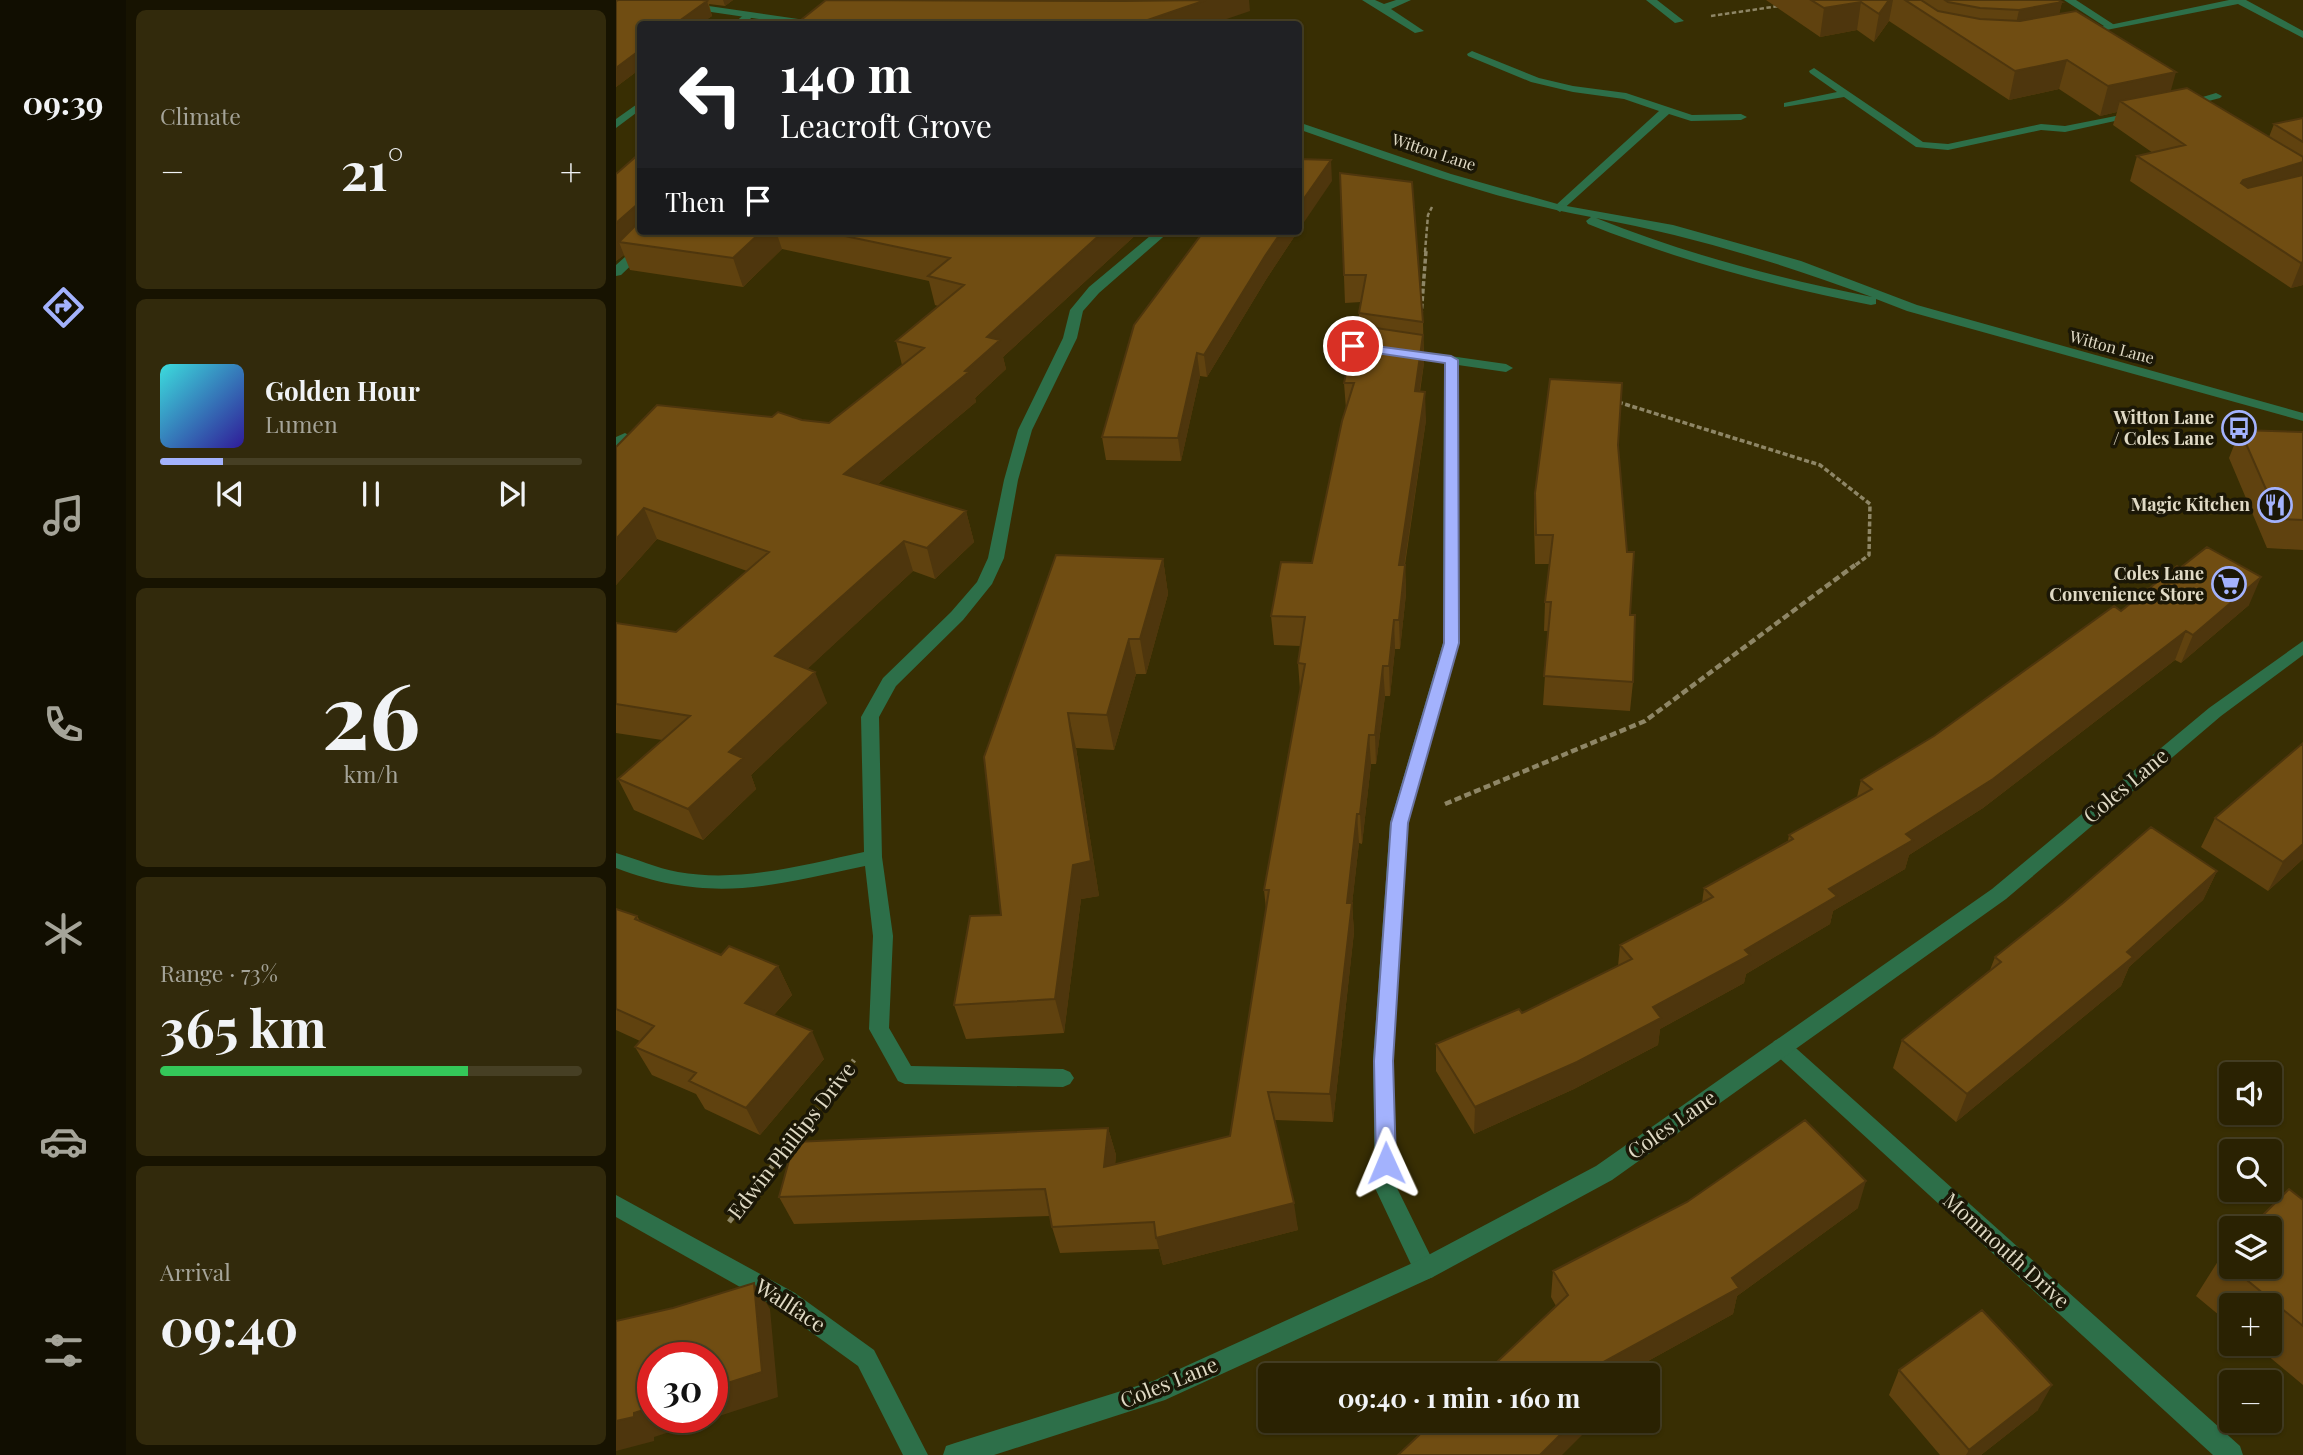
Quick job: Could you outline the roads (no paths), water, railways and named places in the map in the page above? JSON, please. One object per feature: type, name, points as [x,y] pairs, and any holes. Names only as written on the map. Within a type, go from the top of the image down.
[{"type":"street","points":[[1367,0],[1419,30]]},
{"type":"street","points":[[1383,8],[1406,0]]},
{"type":"street","points":[[1651,0],[1679,21]]},
{"type":"street","points":[[2069,0],[2111,26]]},
{"type":"street","points":[[2065,35],[2239,0],[2303,35]]},
{"type":"street","points":[[675,5],[794,21]]},
{"type":"street","points":[[742,21],[751,14]]},
{"type":"street","points":[[1472,54],[1535,80],[1573,89],[1626,96],[1690,118],[1741,117]]},
{"type":"street","points":[[1814,71],[1920,145],[1948,147],[2041,127],[2065,129],[2143,113]]},
{"type":"street","points":[[1787,105],[1847,93]]},
{"type":"street","points":[[2169,108],[2216,96]]},
{"type":"street","points":[[2182,105],[2193,112]]},
{"type":"street","points":[[616,125],[637,108]]},
{"type":"street","points":[[1560,208],[1667,110]]},
{"type":"street","name":"Witton Lane","points":[[1302,126],[1447,177],[1560,208],[1669,228],[1796,264],[1912,308],[2303,417]]},
{"type":"street","name":"Witton Lane","points":[[1560,208],[1654,248],[1785,286],[1912,308]]},
{"type":"street","points":[[616,272],[657,235]]},
{"type":"street","points":[[1063,1078],[905,1075],[879,1029],[883,936],[873,857],[870,717],[889,682],[957,616],[984,584],[996,558],[1011,480],[1025,430],[1070,338],[1077,310],[1094,290],[1159,235]]},
{"type":"street","points":[[1392,352],[1506,368]]},
{"type":"street","points":[[1425,1269],[1386,1188],[1383,1061],[1399,823],[1451,643],[1451,360]]},
{"type":"street","name":"Coles Lane","points":[[956,1455],[1156,1392],[1425,1269],[1604,1173],[1999,894],[2215,712],[2303,647]]},
{"type":"street","points":[[616,860],[688,882],[752,882],[873,857]]},
{"type":"street","name":"Monmouth Drive","points":[[1781,1047],[2231,1455]]},
{"type":"street","name":"Wallface","points":[[616,1205],[787,1301],[866,1358],[916,1455]]},
{"type":"place","name":"Witton Lane / Coles Lane","points":[[2239,428]]},
{"type":"place","name":"Magic Kitchen","points":[[2275,505]]},
{"type":"place","name":"Coles Lane Convenience Store","points":[[2229,584]]}]
